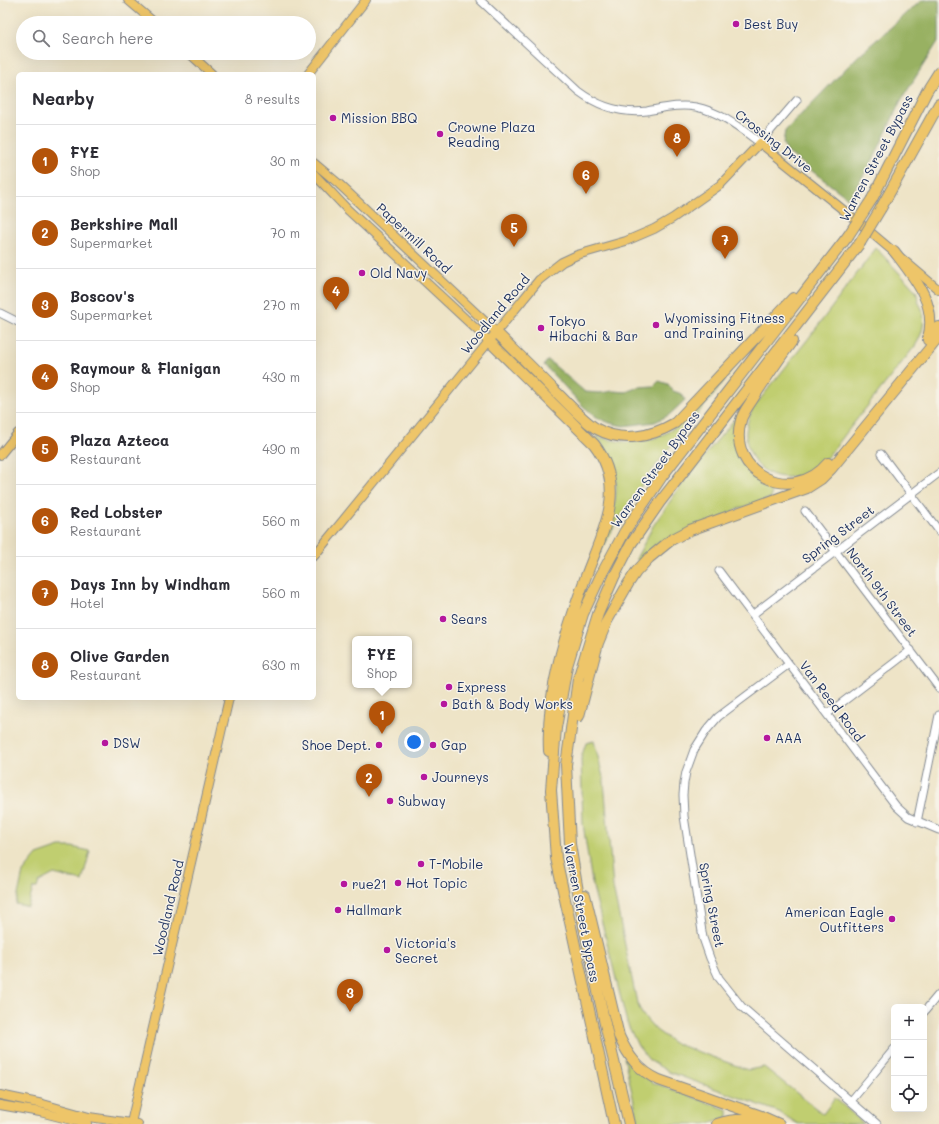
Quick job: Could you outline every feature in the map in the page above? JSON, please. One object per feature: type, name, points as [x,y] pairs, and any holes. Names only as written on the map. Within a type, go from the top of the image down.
[{"type":"highway","name":"Warren Street Bypass","points":[[614,1124],[556,858],[551,790],[556,728],[567,666],[583,614],[600,576],[626,531],[663,475],[848,236],[872,199],[927,91],[939,72]]},
{"type":"highway","name":"Warren Street Bypass","points":[[629,1124],[584,927],[570,844],[566,765],[578,679],[598,614],[614,577],[631,544],[660,502],[860,243],[938,105]]},
{"type":"highway","points":[[496,332],[596,429],[622,438],[650,434],[675,423],[685,414],[838,250]]},
{"type":"highway","points":[[894,251],[912,275],[926,300],[930,320],[929,333],[935,339]]},
{"type":"highway","points":[[853,252],[832,288],[776,363],[743,415],[740,429],[740,445],[751,466],[760,475],[773,482],[780,483],[799,481],[814,476],[824,467],[935,339]]},
{"type":"highway","points":[[566,765],[598,643],[619,599],[640,568],[664,545],[690,530],[803,490],[821,479],[831,469],[935,339],[939,327]]},
{"type":"highway","points":[[488,340],[594,444],[604,459],[610,479],[610,505],[579,595],[560,660],[552,697],[548,729],[551,790]]},
{"type":"highway","points":[[570,844],[582,885],[620,1036],[624,1047],[634,1061],[645,1073],[659,1080],[761,1116],[779,1124]]},
{"type":"highway","points":[[717,1124],[726,1121],[741,1120],[766,1124]]},
{"type":"main road","points":[[128,0],[147,16]]},
{"type":"main road","points":[[310,72],[366,0]]},
{"type":"main road","points":[[197,60],[210,72]]},
{"type":"main road","name":"Crossing Drive","points":[[760,143],[894,251],[939,290]]},
{"type":"main road","name":"Woodland Road","points":[[316,554],[488,340],[539,280],[562,262],[584,252],[626,241],[673,218],[720,185],[760,143]]},
{"type":"main road","name":"Papermill Road","points":[[316,165],[344,189],[496,332]]},
{"type":"main road","name":"Papermill Road","points":[[316,176],[347,209],[488,340]]},
{"type":"main road","points":[[0,455],[16,435]]},
{"type":"main road","name":"Woodland Road","points":[[133,1124],[230,700]]},
{"type":"main road","points":[[0,1095],[43,1104],[89,1117],[133,1124]]},
{"type":"main road","points":[[0,1105],[40,1112],[87,1124]]},
{"type":"street","name":"Crossing Drive","points":[[480,0],[564,79],[594,102],[613,109],[624,111],[646,111],[681,106],[697,107],[709,110],[732,122],[760,143]]},
{"type":"street","name":"Woodland Road","points":[[760,143],[797,100]]},
{"type":"street","points":[[0,313],[16,321]]},
{"type":"street","points":[[881,454],[939,531]]},
{"type":"street","name":"Spring Street","points":[[752,615],[939,473]]},
{"type":"street","name":"North 9th Street","points":[[805,511],[939,688]]},
{"type":"street","name":"Van Reed Road","points":[[719,571],[896,806],[908,817],[939,830]]},
{"type":"street","points":[[827,714],[911,650]]},
{"type":"street","name":"Spring Street","points":[[789,664],[718,717],[706,731],[694,750],[686,772],[683,795],[684,816],[703,938],[719,978],[742,1007],[877,1124]]},
{"type":"street","points":[[917,822],[939,714]]},
{"type":"street","points":[[927,1008],[939,994]]},
{"type":"street","points":[[851,1101],[891,1053]]},
{"type":"green space","points":[[922,0],[939,0],[939,40],[900,102],[875,156],[849,199],[787,152],[783,143],[785,131],[858,56]]},
{"type":"green space","points":[[876,248],[916,291],[924,319],[920,338],[837,445],[822,462],[804,474],[797,476],[781,477],[773,475],[759,466],[754,460],[748,447],[746,440],[746,428],[753,408],[808,339]]},
{"type":"green space","points":[[548,360],[585,392],[626,392],[638,387],[654,386],[659,381],[668,384],[673,391],[682,394],[685,400],[669,415],[655,422],[623,426],[610,423],[598,418],[584,407],[544,365]]},
{"type":"green space","points":[[730,372],[713,396],[675,440],[638,490],[613,529],[594,564],[613,512],[616,485],[610,457],[596,436],[620,441],[640,441],[657,437],[673,429],[688,417]]},
{"type":"green space","points":[[738,415],[736,444],[739,458],[751,473],[772,485],[771,498],[737,509],[642,561],[636,559],[653,526],[687,477]]},
{"type":"green space","points":[[594,741],[604,781],[613,887],[637,1003],[642,1014],[656,1030],[674,1043],[748,1070],[764,1067],[823,1114],[835,1098],[864,1124],[798,1124],[779,1112],[669,1072],[649,1060],[638,1046],[627,1023],[592,883],[583,824],[581,758],[586,743]]},
{"type":"green space","points":[[60,847],[72,847],[90,851],[82,881],[54,874],[39,882],[37,888],[33,888],[28,907],[16,904],[23,872],[37,855]]},
{"type":"green space","points":[[624,1057],[633,1068],[652,1082],[728,1110],[728,1117],[706,1124],[639,1124]]},
{"type":"place","name":"Best Buy","points":[[736,24]]},
{"type":"place","name":"Mission BBQ","points":[[333,118]]},
{"type":"place","name":"Crowne Plaza Reading","points":[[440,134]]},
{"type":"place","name":"Olive Garden","points":[[677,157]]},
{"type":"place","name":"Red Lobster","points":[[586,194]]},
{"type":"place","name":"Plaza Azteca","points":[[514,247]]},
{"type":"place","name":"Days Inn by Windham","points":[[725,259]]},
{"type":"place","name":"Old Navy","points":[[362,273]]},
{"type":"place","name":"Raymour & Flanigan","points":[[336,310]]},
{"type":"place","name":"Wyomissing Fitness and Training","points":[[656,325]]},
{"type":"place","name":"Tokyo Hibachi & Bar","points":[[541,328]]},
{"type":"place","name":"Sears","points":[[443,619]]},
{"type":"place","name":"Express","points":[[449,687]]},
{"type":"place","name":"Bath & Body Works","points":[[444,704]]},
{"type":"place","name":"FYE","points":[[382,734]]},
{"type":"place","name":"AAA","points":[[767,738]]},
{"type":"place","name":"DSW","points":[[105,743]]},
{"type":"place","name":"Shoe Dept.","points":[[379,745]]},
{"type":"place","name":"Gap","points":[[433,745]]},
{"type":"place","name":"Journeys","points":[[424,777]]},
{"type":"place","name":"Berkshire Mall","points":[[369,797]]},
{"type":"place","name":"Subway","points":[[390,801]]},
{"type":"place","name":"T-Mobile","points":[[421,864]]},
{"type":"place","name":"Hot Topic","points":[[398,883]]},
{"type":"place","name":"rue21","points":[[344,884]]},
{"type":"place","name":"Hallmark","points":[[338,910]]},
{"type":"place","name":"American Eagle Outfitters","points":[[892,919]]},
{"type":"place","name":"Victoria's Secret","points":[[387,950]]},
{"type":"place","name":"Boscov's","points":[[350,1012]]}]
